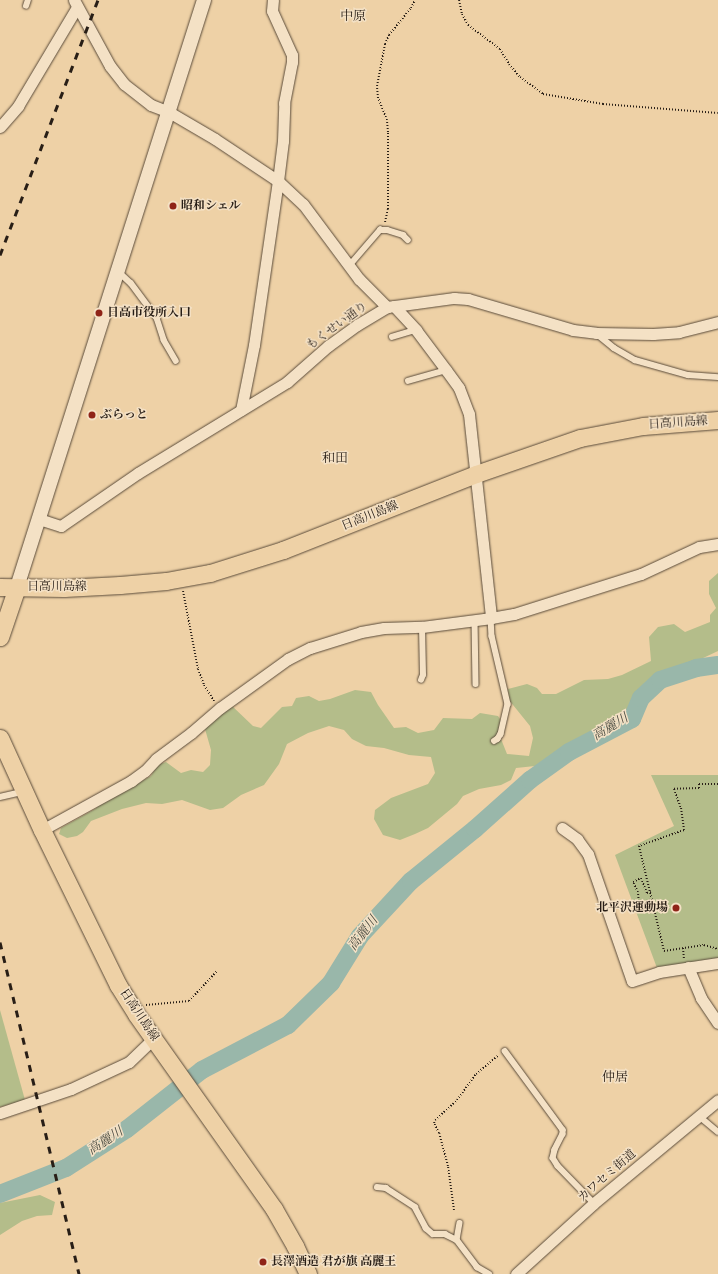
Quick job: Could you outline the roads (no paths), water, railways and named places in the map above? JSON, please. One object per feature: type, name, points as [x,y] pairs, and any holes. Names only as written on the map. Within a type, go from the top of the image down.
[{"type":"main road","name":"日高川島線","points":[[0,637],[8,587],[64,588],[120,585],[180,579],[210,573],[283,550],[476,474],[580,438],[642,426],[718,420]]},
{"type":"main road","name":"日高川島線","points":[[0,738],[42,830],[108,966],[131,1005],[274,1209],[295,1246],[308,1274]]},
{"type":"street","points":[[8,587],[39,519],[204,0]]},
{"type":"street","points":[[241,410],[254,344],[278,181],[283,141],[284,103],[292,55],[272,11],[273,0]]},
{"type":"street","points":[[76,3],[110,66],[124,84],[152,105],[169,112],[215,139],[278,181],[303,204],[359,279],[416,330],[459,388],[470,414],[491,618]]},
{"type":"street","points":[[0,127],[18,106],[76,3]]},
{"type":"street","name":"もくせい通り","points":[[39,519],[61,526],[138,473],[287,382],[328,346],[357,325],[390,306],[454,298],[468,299],[573,330],[596,333],[653,334],[679,332],[718,322]]},
{"type":"street","points":[[42,830],[131,781],[220,708],[288,659],[328,641],[361,632],[384,628],[422,627],[514,614],[640,574],[699,547],[718,544]]},
{"type":"street","points":[[562,828],[577,839],[588,854],[632,981],[660,972],[718,962]]},
{"type":"street","points":[[688,967],[701,998],[718,1023]]},
{"type":"street","points":[[0,1113],[71,1089],[129,1062],[157,1042]]},
{"type":"street","name":"カワセミ街道","points":[[516,1274],[594,1203],[698,1115],[718,1100]]},
{"type":"lane","points":[[349,266],[380,230],[388,230],[403,235],[408,240]]},
{"type":"lane","points":[[118,272],[131,283],[157,318],[164,340],[176,361]]},
{"type":"lane","points":[[392,338],[416,330]]},
{"type":"lane","points":[[596,333],[614,348],[635,360],[688,375],[718,377]]},
{"type":"lane","points":[[408,380],[446,370]]},
{"type":"lane","points":[[491,618],[492,636],[508,704],[501,734],[498,739],[494,741]]},
{"type":"lane","points":[[475,620],[476,684]]},
{"type":"lane","points":[[421,680],[423,675],[422,627]]},
{"type":"lane","points":[[0,796],[24,791]]},
{"type":"lane","points":[[505,1051],[563,1130],[564,1134],[555,1150],[553,1158],[558,1166],[594,1203]]},
{"type":"lane","points":[[698,1115],[718,1132]]},
{"type":"lane","points":[[377,1187],[386,1188],[415,1206],[426,1228],[433,1234],[445,1234],[457,1240],[477,1267],[489,1274]]},
{"type":"lane","points":[[457,1240],[460,1223]]},
{"type":"waterway","name":"高麗川","points":[[0,1194],[66,1168],[127,1129],[202,1070],[288,1025],[331,983],[360,936],[411,881],[475,829],[530,780],[569,752],[632,719],[641,698],[660,680],[696,668],[718,665]]},
{"type":"railway","points":[[0,255],[98,0]]},
{"type":"railway","points":[[0,942],[79,1274]]},
{"type":"place","name":"昭和シェル","points":[[173,206]]},
{"type":"place","name":"日高市役所入口","points":[[99,313]]},
{"type":"place","name":"ぶらっと","points":[[92,415]]},
{"type":"place","name":"北平沢運動場","points":[[676,908]]},
{"type":"place","name":"長澤酒造 君が旗 高麗王","points":[[263,1262]]},
{"type":"district","name":"中原","points":[[353,17]]},
{"type":"district","name":"和田","points":[[335,459]]},
{"type":"district","name":"仲居","points":[[615,1078]]}]
